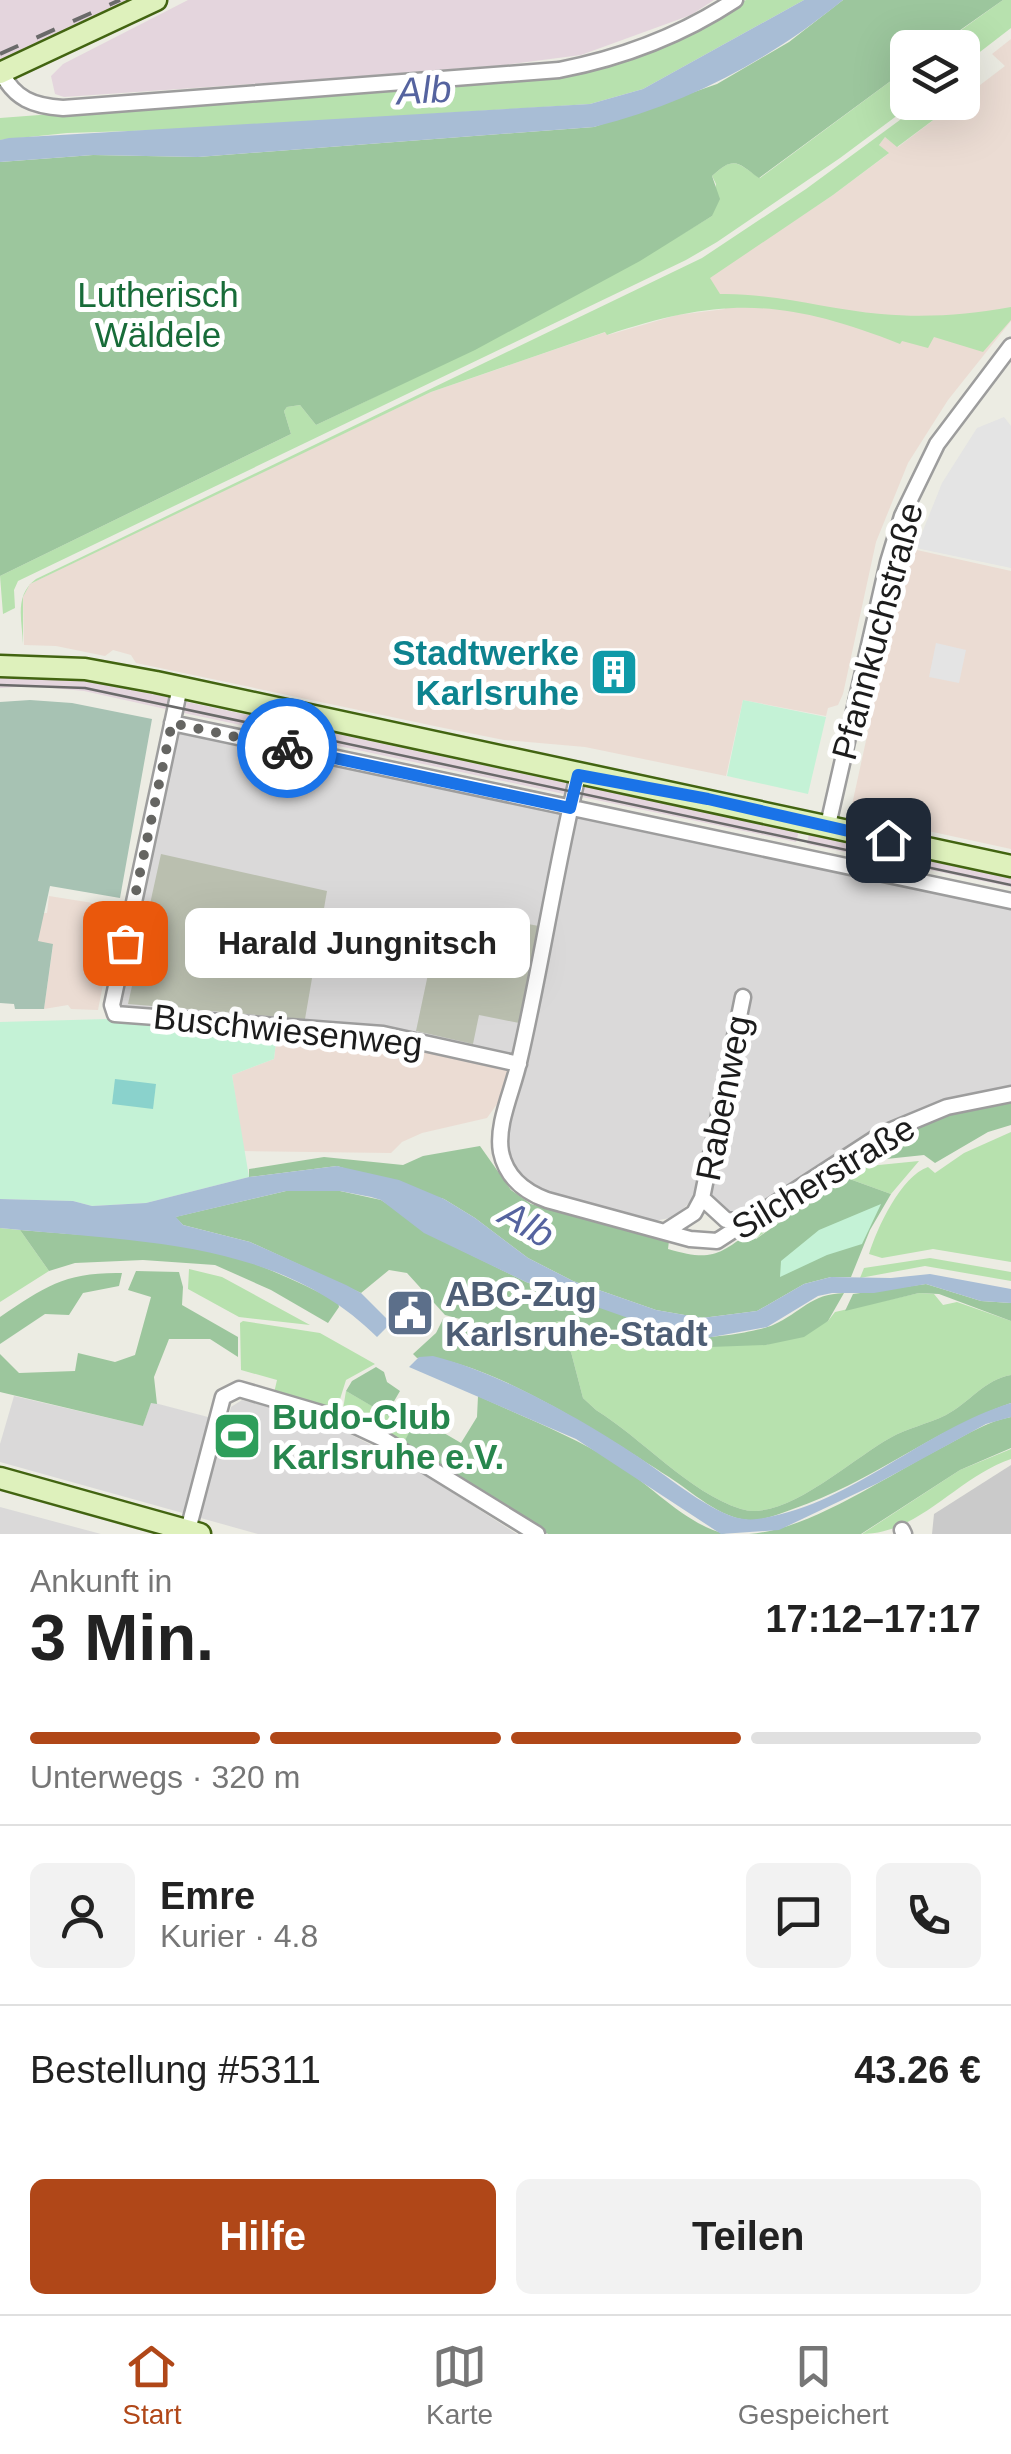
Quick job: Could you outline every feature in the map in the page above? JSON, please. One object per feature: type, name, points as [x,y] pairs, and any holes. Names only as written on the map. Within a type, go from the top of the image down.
[{"type":"street","points":[[156,0],[1,73],[9,87],[26,102],[63,108],[542,72],[588,65],[649,44],[735,0]]},
{"type":"street","name":"Pfannkuchstraße","points":[[828,825],[902,516],[937,444],[1011,346]]},
{"type":"street","points":[[0,666],[85,669],[180,687],[1011,866]]},
{"type":"street","points":[[180,687],[172,723],[1011,901]]},
{"type":"street","name":"Buschwiesenweg","points":[[172,723],[112,1005],[115,1014],[383,1034],[519,1064]]},
{"type":"street","points":[[519,1064],[578,775]]},
{"type":"street","name":"Rabenweg","points":[[666,1230],[688,1218],[702,1198],[743,997]]},
{"type":"street","name":"Silcherstraße","points":[[519,1064],[501,1132],[503,1158],[512,1176],[526,1190],[547,1200],[690,1239],[717,1241],[866,1143],[899,1126],[947,1107],[1011,1094]]},
{"type":"street","name":"Rabenweg","points":[[702,1198],[726,1220],[747,1222]]},
{"type":"street","points":[[0,1478],[194,1532],[223,1397],[239,1388],[338,1418],[414,1457],[537,1534]]},
{"type":"street","points":[[0,1490],[160,1534]]},
{"type":"shaded area","points":[[0,0],[134,0],[0,60]]},
{"type":"shaded area","points":[[188,0],[714,0],[691,15],[581,55],[505,65],[296,81],[64,97],[55,94],[51,76],[63,64]]},
{"type":"shaded area","points":[[804,0],[843,0],[786,42],[726,77],[662,106],[594,127],[198,157],[93,155],[0,162],[0,140],[9,138],[590,104],[643,89]]},
{"type":"shaded area","points":[[1011,39],[1011,321],[948,400],[908,463],[876,542],[843,694],[838,705],[828,708],[826,716],[743,700],[726,776],[585,747],[504,740],[439,727],[136,663],[131,655],[113,650],[105,656],[56,646],[24,645],[23,597],[30,584],[197,503],[431,392],[606,332],[608,335],[677,315],[725,309],[709,277],[888,154],[879,145],[885,137],[898,147],[934,120],[980,120],[980,85],[1005,66],[992,54]]},
{"type":"shaded area","points":[[1004,417],[1011,426],[1011,568],[916,548],[942,483],[977,428]]},
{"type":"shaded area","points":[[908,548],[1011,571],[1011,849],[850,814]]},
{"type":"shaded area","points":[[936,643],[966,650],[959,683],[929,677]]},
{"type":"shaded area","points":[[0,677],[86,681],[172,698],[170,710],[84,691],[32,686],[0,688]]},
{"type":"shaded area","points":[[0,702],[72,703],[152,719],[120,898],[50,886],[38,941],[53,944],[44,1009],[15,1009],[14,1004],[0,1003]]},
{"type":"shaded area","points":[[187,702],[566,783],[564,794],[184,713]]},
{"type":"shaded area","points":[[176,732],[1011,908],[1011,1088],[964,1097],[876,1131],[737,1218],[711,1203],[690,1202],[675,1217],[654,1221],[546,1193],[517,1173],[508,1155],[507,1133],[523,1059],[386,1029],[123,1008],[120,999]]},
{"type":"shaded area","points":[[585,786],[799,831],[796,842],[582,797]]},
{"type":"shaded area","points":[[809,834],[1011,875],[1011,887],[807,844]]},
{"type":"shaded area","points":[[161,854],[327,891],[305,1019],[128,1004]]},
{"type":"shaded area","points":[[49,896],[118,907],[98,1010],[71,1009],[68,1005],[44,1009],[53,945],[38,942]]},
{"type":"shaded area","points":[[442,908],[544,927],[524,1024],[479,1015],[473,1044],[416,1031]]},
{"type":"shaded area","points":[[277,1034],[371,1041],[511,1070],[505,1093],[487,1118],[422,1133],[402,1142],[391,1153],[243,1151],[232,1075],[274,1059]]},
{"type":"shaded area","points":[[115,1079],[156,1084],[153,1109],[112,1104]]},
{"type":"shaded area","points":[[337,1166],[399,1180],[444,1199],[528,1258],[573,1281],[656,1310],[702,1318],[757,1311],[804,1284],[831,1277],[930,1274],[1011,1289],[1011,1303],[981,1301],[926,1284],[874,1293],[832,1293],[818,1296],[767,1327],[701,1339],[665,1331],[526,1282],[424,1233],[381,1200],[371,1197],[340,1191],[286,1191],[176,1217],[183,1225],[250,1242],[361,1293],[391,1323],[377,1337],[338,1304],[295,1280],[248,1263],[150,1243],[0,1228],[0,1199],[73,1201],[92,1206],[146,1203],[249,1177]]},
{"type":"shaded area","points":[[433,1356],[484,1373],[565,1412],[709,1505],[745,1519],[797,1510],[828,1497],[949,1430],[1011,1403],[1011,1417],[986,1424],[878,1483],[779,1530],[721,1534],[576,1439],[409,1367],[419,1357]]},
{"type":"shaded area","points":[[14,1396],[143,1426],[151,1402],[227,1422],[231,1407],[242,1400],[285,1411],[342,1430],[408,1464],[517,1534],[258,1534],[0,1462],[0,1444]]},
{"type":"shaded area","points":[[1011,1465],[1011,1534],[932,1534],[934,1514]]},
{"type":"shaded area","points":[[0,1507],[101,1534],[0,1534]]},
{"type":"green space","points":[[746,0],[804,0],[643,89],[590,104],[0,140],[0,118],[566,75],[659,46]]},
{"type":"green space","name":"Lutherisch Wäldele","points":[[843,0],[1003,0],[960,30],[890,30],[890,82],[759,178],[737,164],[720,169],[712,176],[720,199],[712,216],[640,261],[475,350],[316,425],[300,405],[287,407],[284,411],[291,434],[0,576],[0,162],[93,155],[198,157],[594,127],[717,84],[789,42]]},
{"type":"green space","points":[[1003,0],[1011,0],[1011,28],[980,52],[980,30],[961,30]]},
{"type":"green space","points":[[890,82],[891,120],[717,242],[18,581],[15,608],[3,614],[0,576],[291,434],[284,411],[287,407],[300,405],[316,425],[467,352],[712,216],[716,184],[712,176],[726,165],[741,165],[760,178]]},
{"type":"green space","points":[[900,120],[933,120],[897,147],[885,137],[879,145],[889,153],[710,278],[720,294],[761,296],[881,314],[946,315],[1011,307],[1011,320],[983,352],[934,337],[928,348],[902,341],[900,344],[788,311],[721,309],[648,322],[607,335],[605,332],[431,392],[31,583],[702,258]]},
{"type":"green space","points":[[743,700],[826,717],[808,794],[727,776]]},
{"type":"green space","points":[[107,1019],[277,1034],[274,1059],[232,1075],[249,1177],[146,1203],[92,1206],[73,1201],[0,1199],[0,1022]]},
{"type":"green space","points":[[1011,1102],[1011,1125],[988,1132],[935,1163],[924,1155],[858,1162],[856,1159],[931,1122],[970,1109]]},
{"type":"green space","points":[[1011,1132],[1011,1262],[933,1249],[882,1258],[869,1254],[891,1204],[918,1172],[928,1167],[935,1173],[964,1153]]},
{"type":"green space","points":[[480,1146],[511,1190],[531,1204],[669,1241],[668,1249],[693,1255],[720,1252],[749,1232],[756,1239],[844,1177],[891,1194],[870,1230],[851,1277],[804,1284],[757,1311],[702,1318],[656,1310],[573,1281],[528,1258],[444,1199],[337,1166],[249,1177],[249,1169],[324,1157],[403,1165],[423,1156]]},
{"type":"green space","points":[[919,1161],[891,1194],[844,1177],[755,1239],[749,1232],[839,1169]]},
{"type":"green space","points":[[286,1191],[340,1191],[381,1200],[449,1244],[526,1282],[687,1337],[765,1328],[814,1300],[844,1293],[828,1321],[804,1337],[766,1345],[674,1345],[562,1321],[503,1330],[445,1315],[407,1273],[389,1270],[361,1293],[250,1242],[183,1225],[175,1217]]},
{"type":"green space","points":[[881,1204],[862,1244],[780,1277],[781,1261],[819,1230]]},
{"type":"green space","points":[[0,1228],[20,1230],[49,1271],[0,1302]]},
{"type":"green space","points":[[20,1230],[147,1241],[222,1254],[296,1281],[338,1302],[339,1307],[328,1323],[271,1290],[215,1265],[143,1260],[75,1263],[49,1271]]},
{"type":"green space","points":[[930,1258],[1011,1272],[1011,1281],[925,1266],[860,1278],[864,1268]]},
{"type":"green space","points":[[189,1269],[222,1277],[310,1325],[239,1317],[188,1289]]},
{"type":"green space","points":[[136,1271],[179,1272],[182,1305],[238,1337],[238,1357],[210,1339],[169,1339],[154,1377],[157,1404],[151,1403],[143,1426],[0,1392],[0,1354],[19,1373],[75,1371],[78,1353],[115,1362],[135,1355],[151,1297],[128,1290]]},
{"type":"green space","points":[[122,1273],[119,1286],[83,1293],[69,1315],[45,1314],[0,1344],[0,1317],[30,1297],[70,1278]]},
{"type":"green space","points":[[926,1284],[981,1301],[1011,1303],[1011,1321],[939,1294],[919,1293],[845,1311],[853,1294]]},
{"type":"green space","points":[[919,1293],[934,1294],[943,1305],[957,1302],[1011,1321],[1011,1375],[993,1381],[946,1415],[890,1438],[797,1498],[758,1511],[741,1509],[703,1490],[596,1410],[583,1398],[571,1352],[537,1326],[562,1321],[674,1345],[766,1345],[828,1321],[835,1312]]},
{"type":"green space","points":[[443,1319],[519,1340],[544,1331],[571,1352],[583,1398],[596,1410],[684,1478],[741,1509],[758,1511],[797,1498],[890,1438],[946,1415],[993,1381],[1011,1375],[1011,1403],[956,1427],[821,1498],[771,1517],[748,1520],[717,1509],[546,1402],[475,1369],[417,1358],[413,1354],[436,1333]]},
{"type":"green space","points":[[243,1321],[320,1333],[375,1364],[346,1380],[336,1412],[274,1393],[277,1380],[241,1370]]},
{"type":"green space","points":[[376,1367],[400,1391],[393,1403],[461,1443],[477,1417],[478,1396],[600,1453],[697,1522],[726,1534],[548,1534],[403,1444],[411,1429],[346,1391],[352,1381]]},
{"type":"green space","points":[[346,1391],[412,1429],[403,1444],[342,1415]]},
{"type":"green space","points":[[1011,1417],[1011,1448],[960,1470],[861,1534],[749,1534],[773,1530],[824,1511],[978,1428]]},
{"type":"green space","points":[[1011,1449],[1011,1459],[974,1478],[920,1515],[902,1525],[862,1534],[960,1470]]},
{"type":"tram line","points":[[0,685],[85,688],[1011,885]]},
{"type":"railway","points":[[0,54],[120,0]]},
{"type":"way so far","points":[[125,943],[172,723],[287,748]]},
{"type":"place","name":"Stadtwerke Karlsruhe","points":[[614,672]]},
{"type":"place","name":"Harald Jungnitsch","points":[[125,943]]},
{"type":"place","name":"ABC-Zug Karlsruhe-Stadt","points":[[410,1313]]},
{"type":"place","name":"Budo-Club Karlsruhe e.V.","points":[[237,1436]]},
{"type":"route","points":[[287,748],[570,808],[578,775],[708,799],[888,840]]},
{"type":"water label","name":"Alb","points":[[424,90]]},
{"type":"water label","name":"Alb","points":[[527,1224]]}]
